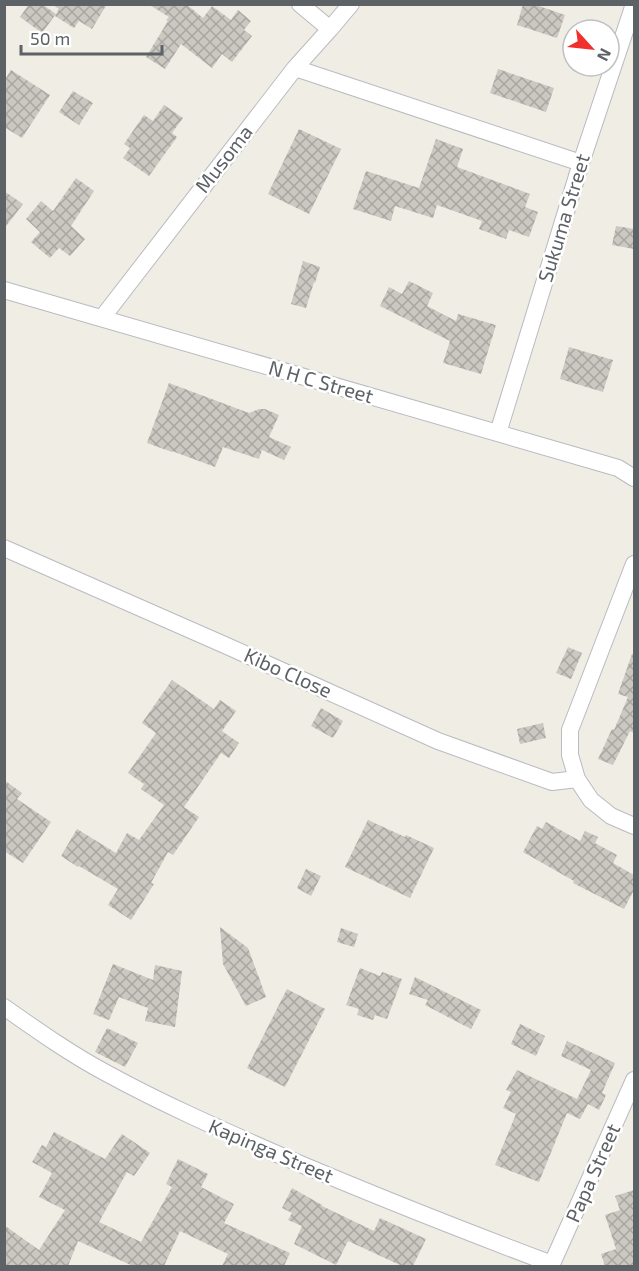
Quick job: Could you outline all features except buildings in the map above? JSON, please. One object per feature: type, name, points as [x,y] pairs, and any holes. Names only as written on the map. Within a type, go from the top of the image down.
[{"type":"street","points":[[300,4],[330,29]]},
{"type":"street","name":"Musoma","points":[[102,318],[295,68],[351,4]]},
{"type":"street","name":"Sukuma Street","points":[[498,434],[581,163],[634,4]]},
{"type":"street","points":[[295,68],[581,163]]},
{"type":"street","name":"N H C Street","points":[[4,290],[618,468],[634,478]]},
{"type":"street","name":"Kibo Close","points":[[4,548],[438,741],[552,782],[577,779]]},
{"type":"street","points":[[634,564],[570,730],[570,755],[577,779],[591,800],[611,816],[634,826]]},
{"type":"street","name":"Kapinga Street","points":[[4,1007],[36,1030],[106,1073],[192,1117],[387,1200],[551,1265]]},
{"type":"street","name":"Papa Street","points":[[551,1265],[634,1080]]}]
